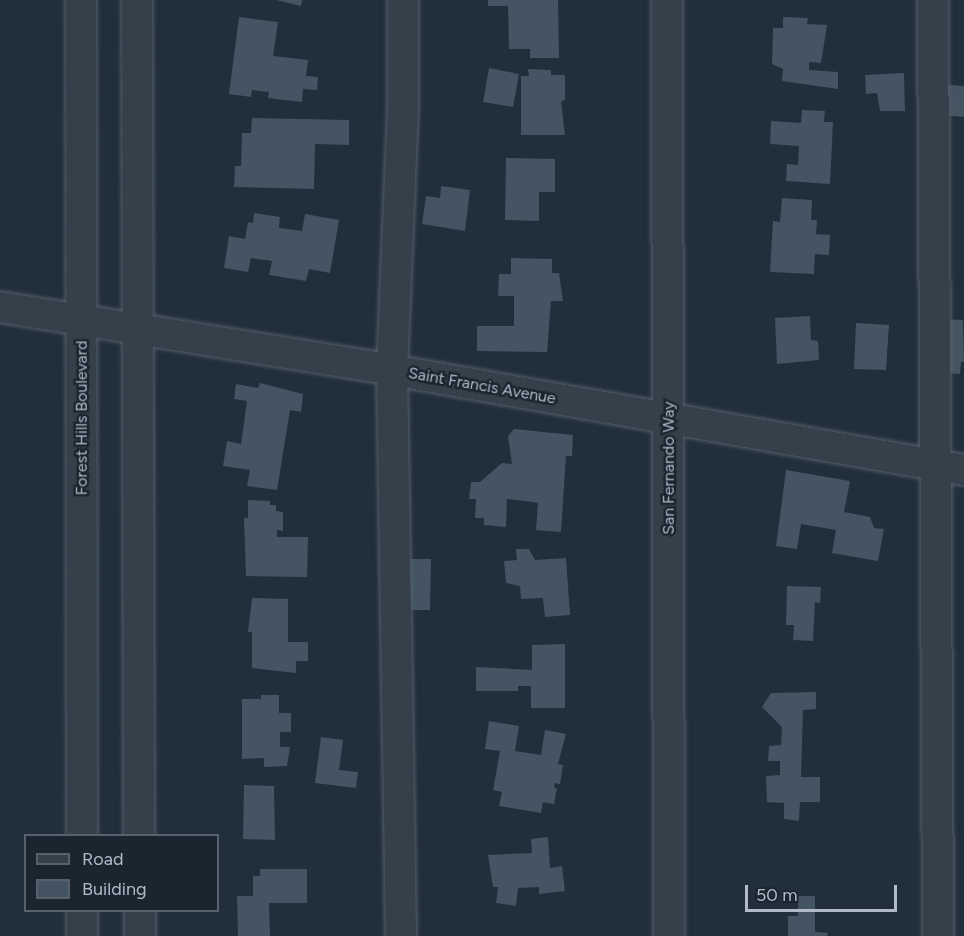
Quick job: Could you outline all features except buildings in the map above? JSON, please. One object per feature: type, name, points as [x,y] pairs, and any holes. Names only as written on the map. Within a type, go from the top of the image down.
[{"type":"street","name":"Forest Hills Boulevard","points":[[81,0],[82,834]]},
{"type":"street","points":[[137,0],[140,834]]},
{"type":"street","points":[[401,936],[392,370],[404,108],[403,0]]},
{"type":"street","name":"San Fernando Way","points":[[667,0],[669,936]]},
{"type":"street","points":[[933,0],[951,468],[938,936]]},
{"type":"street","name":"Saint Francis Avenue","points":[[0,307],[392,370],[951,468]]},
{"type":"street","points":[[82,912],[82,936]]},
{"type":"street","points":[[140,912],[140,936]]}]
